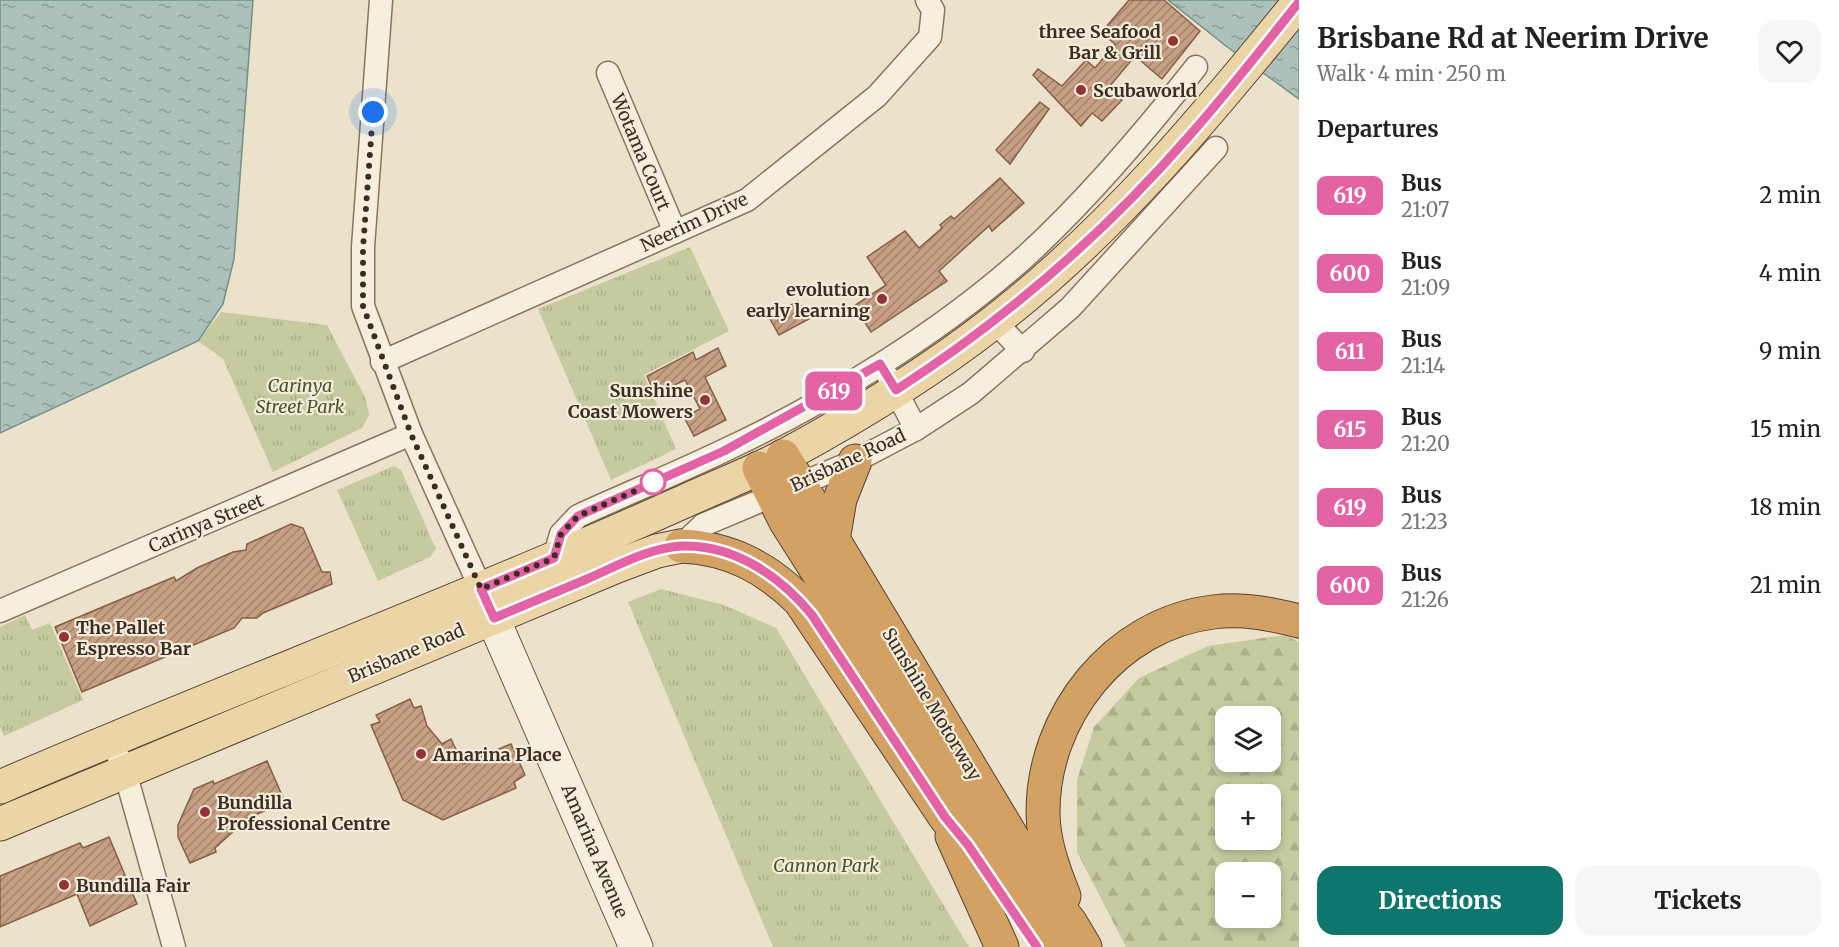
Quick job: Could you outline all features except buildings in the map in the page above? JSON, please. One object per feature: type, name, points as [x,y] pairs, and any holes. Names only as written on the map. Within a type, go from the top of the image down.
[{"type":"highway","points":[[833,540],[840,499],[855,461]]},
{"type":"highway","name":"Sunshine Motorway","points":[[778,476],[833,540],[1044,890],[1070,939]]},
{"type":"highway","name":"Sunshine Motorway","points":[[778,476],[786,522],[854,632],[1070,939]]},
{"type":"highway","points":[[681,546],[718,550],[736,556],[770,575],[801,601],[945,817],[968,845],[1037,947]]},
{"type":"highway","points":[[1070,939],[1066,901],[1047,847],[1043,815],[1044,783],[1049,756],[1061,726],[1089,683],[1131,644],[1179,620],[1213,612],[1243,611],[1267,613],[1299,621]]},
{"type":"highway","points":[[945,817],[1002,947]]},
{"type":"main road","name":"Brisbane Road","points":[[0,824],[125,772],[487,604],[554,558],[778,476],[888,377],[995,322],[1065,262],[1132,198],[1190,136],[1299,2]]},
{"type":"main road","name":"Brisbane Road","points":[[0,787],[111,741],[487,604],[681,546]]},
{"type":"street","points":[[381,0],[363,248],[363,306],[382,362],[411,434],[487,604]]},
{"type":"street","name":"Neerim Drive","points":[[382,362],[747,201],[877,96],[930,38],[933,10],[927,0]]},
{"type":"street","name":"Brisbane Road","points":[[554,558],[561,534],[578,516],[888,377],[952,315],[1026,255],[1105,175],[1196,67]]},
{"type":"street","name":"Wotama Court","points":[[608,73],[675,232]]},
{"type":"street","name":"Brisbane Road","points":[[681,546],[703,525],[778,476],[855,461],[915,429],[971,393],[1023,351],[1107,270],[1216,148]]},
{"type":"street","points":[[995,322],[1023,351]]},
{"type":"street","points":[[888,377],[915,429]]},
{"type":"street","name":"Carinya Street","points":[[0,611],[411,434]]},
{"type":"street","name":"Amarina Avenue","points":[[487,604],[636,947]]},
{"type":"street","points":[[111,741],[125,772],[174,947]]},
{"type":"green space","points":[[690,247],[729,331],[644,375],[676,449],[611,480],[538,309]]},
{"type":"green space","name":"Carinya Street Park","points":[[221,312],[327,325],[366,399],[369,415],[362,428],[273,472],[223,359],[198,341]]},
{"type":"green space","points":[[394,466],[401,470],[436,549],[430,557],[378,581],[337,490]]},
{"type":"green space","name":"Cannon Park","points":[[661,589],[724,605],[776,628],[969,947],[773,947],[628,602]]},
{"type":"green space","points":[[25,615],[32,630],[50,623],[83,700],[4,736],[0,727],[0,627]]},
{"type":"green space","points":[[1285,635],[1299,642],[1299,947],[1126,947],[1077,852],[1077,780],[1094,727],[1139,678],[1208,646]]},
{"type":"water","points":[[0,0],[253,0],[234,259],[223,304],[198,341],[0,433]]},
{"type":"water","points":[[1168,0],[1299,0],[1299,99],[1226,46]]},
{"type":"bus line","name":"619","points":[[1037,947],[968,845],[945,817],[812,615],[788,588],[750,562],[718,550],[681,546],[670,548],[617,566],[494,618],[481,589],[554,558],[561,534],[578,516],[724,451],[880,364],[896,390],[951,354],[995,322],[1100,230],[1190,136],[1299,2]]},
{"type":"place","name":"three Seafood Bar & Grill","points":[[1173,41]]},
{"type":"place","name":"Scubaworld","points":[[1081,90]]},
{"type":"place","name":"evolution early learning","points":[[882,299]]},
{"type":"place","name":"Sunshine Coast Mowers","points":[[705,400]]},
{"type":"place","name":"The Pallet Espresso Bar","points":[[64,637]]},
{"type":"place","name":"Amarina Place","points":[[421,754]]},
{"type":"place","name":"Bundilla Professional Centre","points":[[205,812]]},
{"type":"place","name":"Bundilla Fair","points":[[64,885]]},
{"type":"route","points":[[373,112],[363,248],[363,306],[382,362],[411,434],[481,589],[554,558],[561,534],[578,516],[662,479],[653,482]]}]
